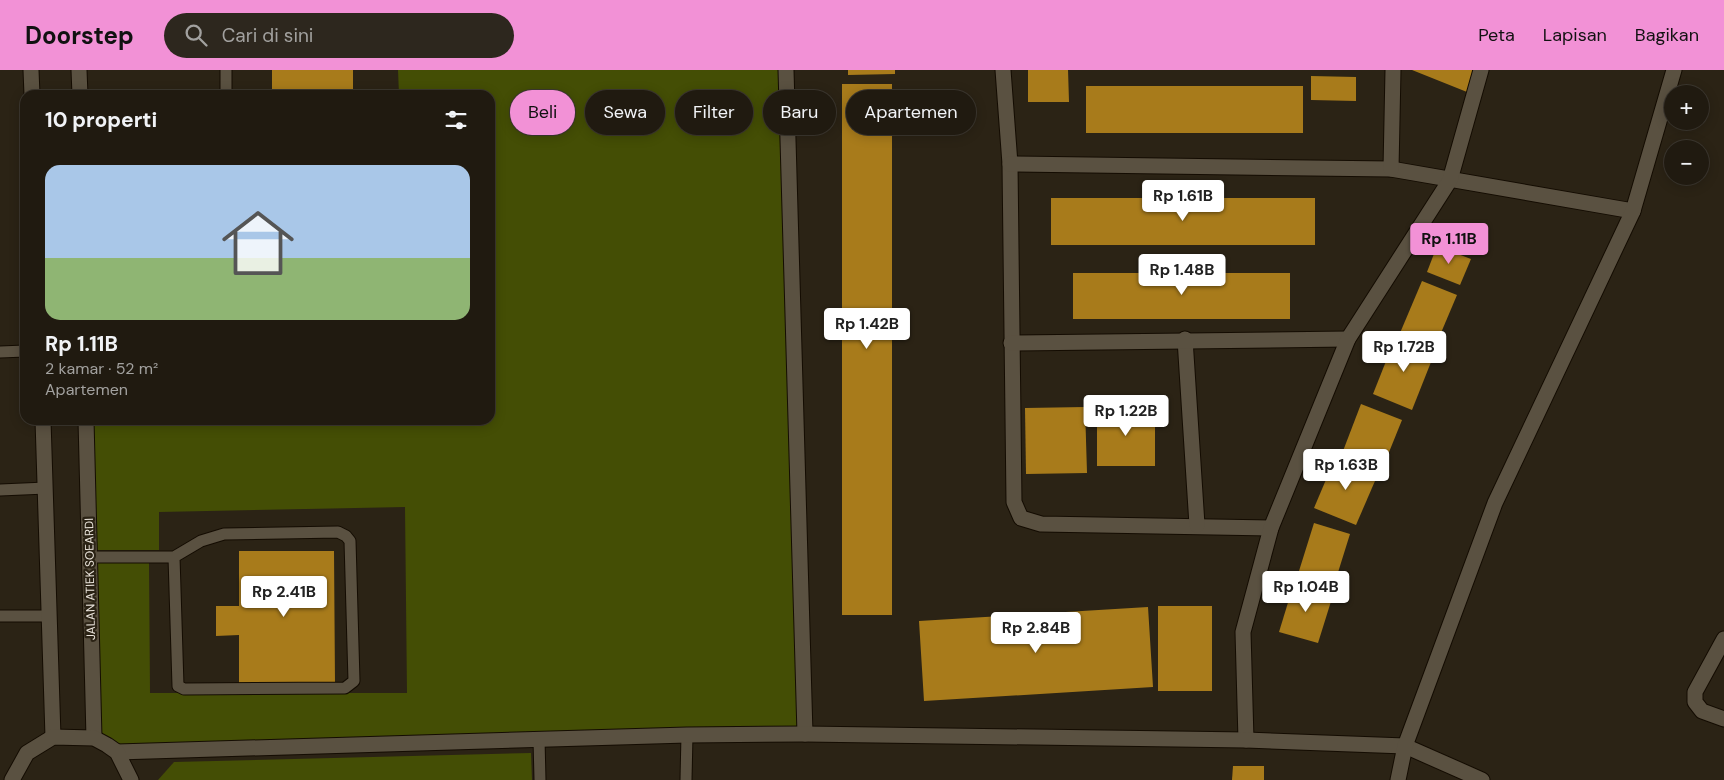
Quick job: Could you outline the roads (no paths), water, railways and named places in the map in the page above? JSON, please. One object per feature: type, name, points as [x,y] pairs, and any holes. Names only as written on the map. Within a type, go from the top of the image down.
[{"type":"street","points":[[31,70],[32,90]]},
{"type":"street","points":[[79,70],[80,90]]},
{"type":"street","points":[[786,70],[805,734]]},
{"type":"street","points":[[1003,70],[1010,164],[1014,502],[1022,518],[1041,524],[1197,525],[1271,528]]},
{"type":"street","points":[[1391,169],[1393,70]]},
{"type":"street","points":[[1246,740],[1243,632],[1271,528],[1348,339],[1450,180],[1482,70]]},
{"type":"street","points":[[1398,780],[1405,746],[1495,504],[1633,211],[1674,70]]},
{"type":"street","points":[[1010,164],[1391,169],[1633,211]]},
{"type":"street","points":[[1011,343],[1348,339]]},
{"type":"street","points":[[1185,340],[1197,525]]},
{"type":"street","points":[[43,425],[53,737]]},
{"type":"street","name":"JALAN ATIEK SOEARDI","points":[[86,425],[94,738]]},
{"type":"street","points":[[1724,639],[1696,692],[1696,702],[1702,711],[1724,720]]},
{"type":"street","points":[[12,780],[27,753],[53,737],[94,738],[117,752],[686,735],[805,734],[1246,740],[1405,746],[1482,780]]},
{"type":"street","points":[[117,752],[130,780]]},
{"type":"lane","points":[[226,70],[226,90]]},
{"type":"lane","points":[[0,352],[20,351]]},
{"type":"lane","points":[[0,490],[46,488]]},
{"type":"lane","points":[[89,556],[174,557],[201,541],[224,534],[338,532],[346,536],[350,541],[354,681],[345,688],[184,689],[178,686],[174,557]]},
{"type":"lane","points":[[0,616],[50,616]]},
{"type":"lane","points":[[686,735],[686,780]]},
{"type":"lane","points":[[539,739],[540,780]]}]
